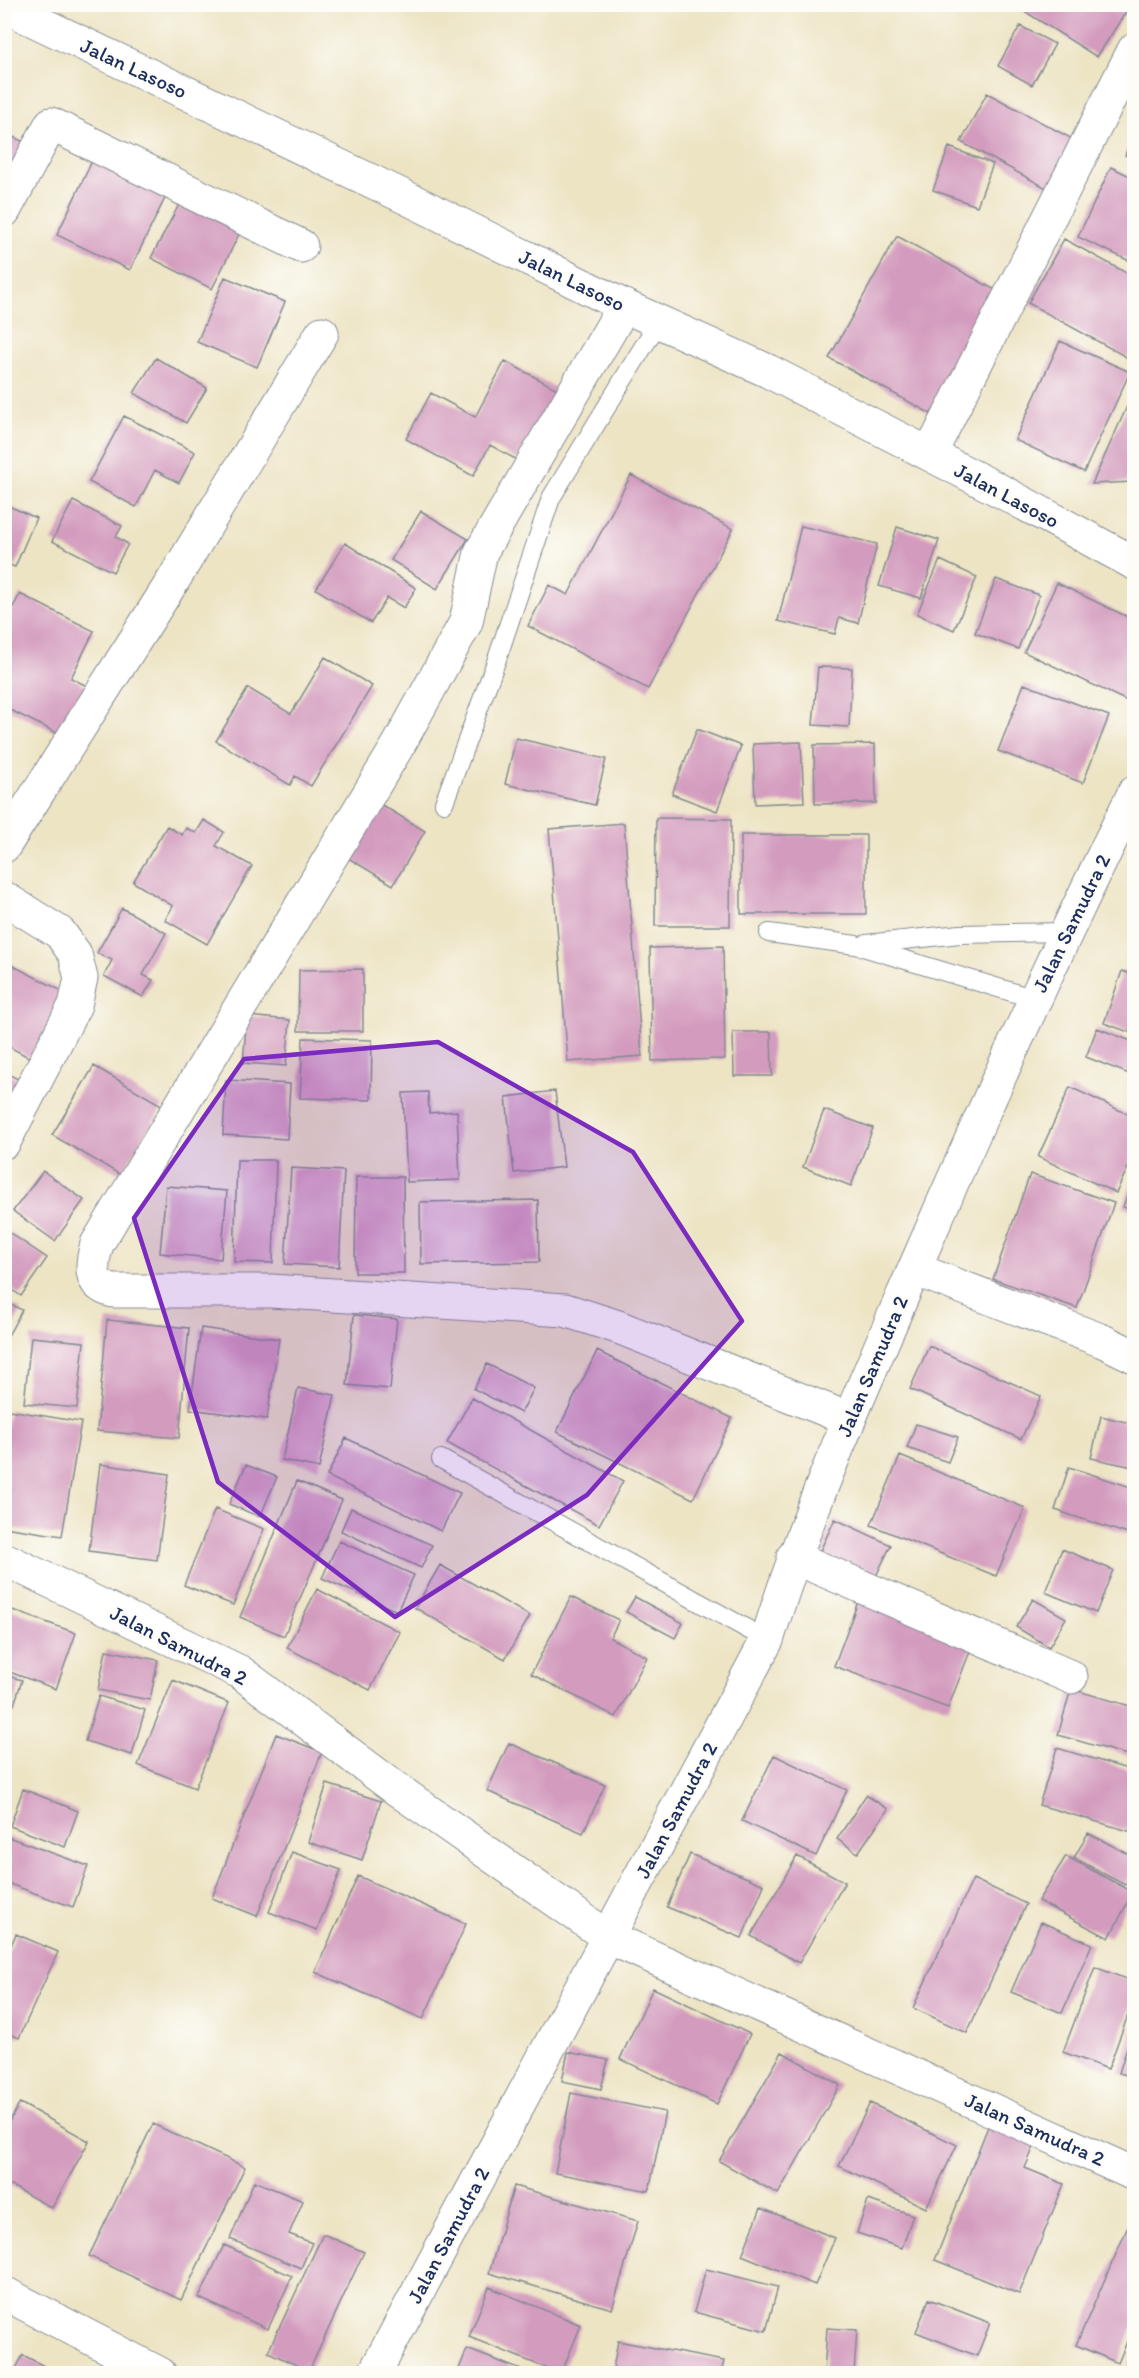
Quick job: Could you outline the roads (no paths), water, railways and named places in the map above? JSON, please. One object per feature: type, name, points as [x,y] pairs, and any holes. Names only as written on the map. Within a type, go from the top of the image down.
[{"type":"street","name":"Jalan Lasoso","points":[[4,6],[407,198],[624,306],[768,371],[1134,563]]},
{"type":"street","points":[[930,454],[1134,50]]},
{"type":"street","points":[[4,211],[51,124],[301,246]]},
{"type":"street","points":[[624,306],[481,552],[466,622],[399,744],[97,1244],[92,1270],[94,1280],[102,1288],[113,1291],[271,1291],[565,1310],[618,1327],[849,1419]]},
{"type":"street","points":[[4,846],[174,579],[322,333]]},
{"type":"street","name":"Jalan Samudra 2","points":[[374,2373],[767,1640],[793,1557],[849,1419],[1065,932],[1134,793]]},
{"type":"street","points":[[4,898],[60,933],[75,954],[81,978],[75,1005],[4,1142]]},
{"type":"street","points":[[914,1269],[1103,1341],[1134,1356]]},
{"type":"street","points":[[793,1557],[1071,1677]]},
{"type":"street","name":"Jalan Samudra 2","points":[[4,1559],[240,1672],[395,1788],[608,1937],[1134,2174]]},
{"type":"street","points":[[4,2293],[160,2373]]},
{"type":"lane","points":[[444,803],[497,659],[551,498],[659,321]]},
{"type":"lane","points":[[856,945],[960,934],[1065,932]]},
{"type":"lane","points":[[769,933],[856,945],[1035,999]]},
{"type":"lane","points":[[441,1459],[767,1640]]}]
